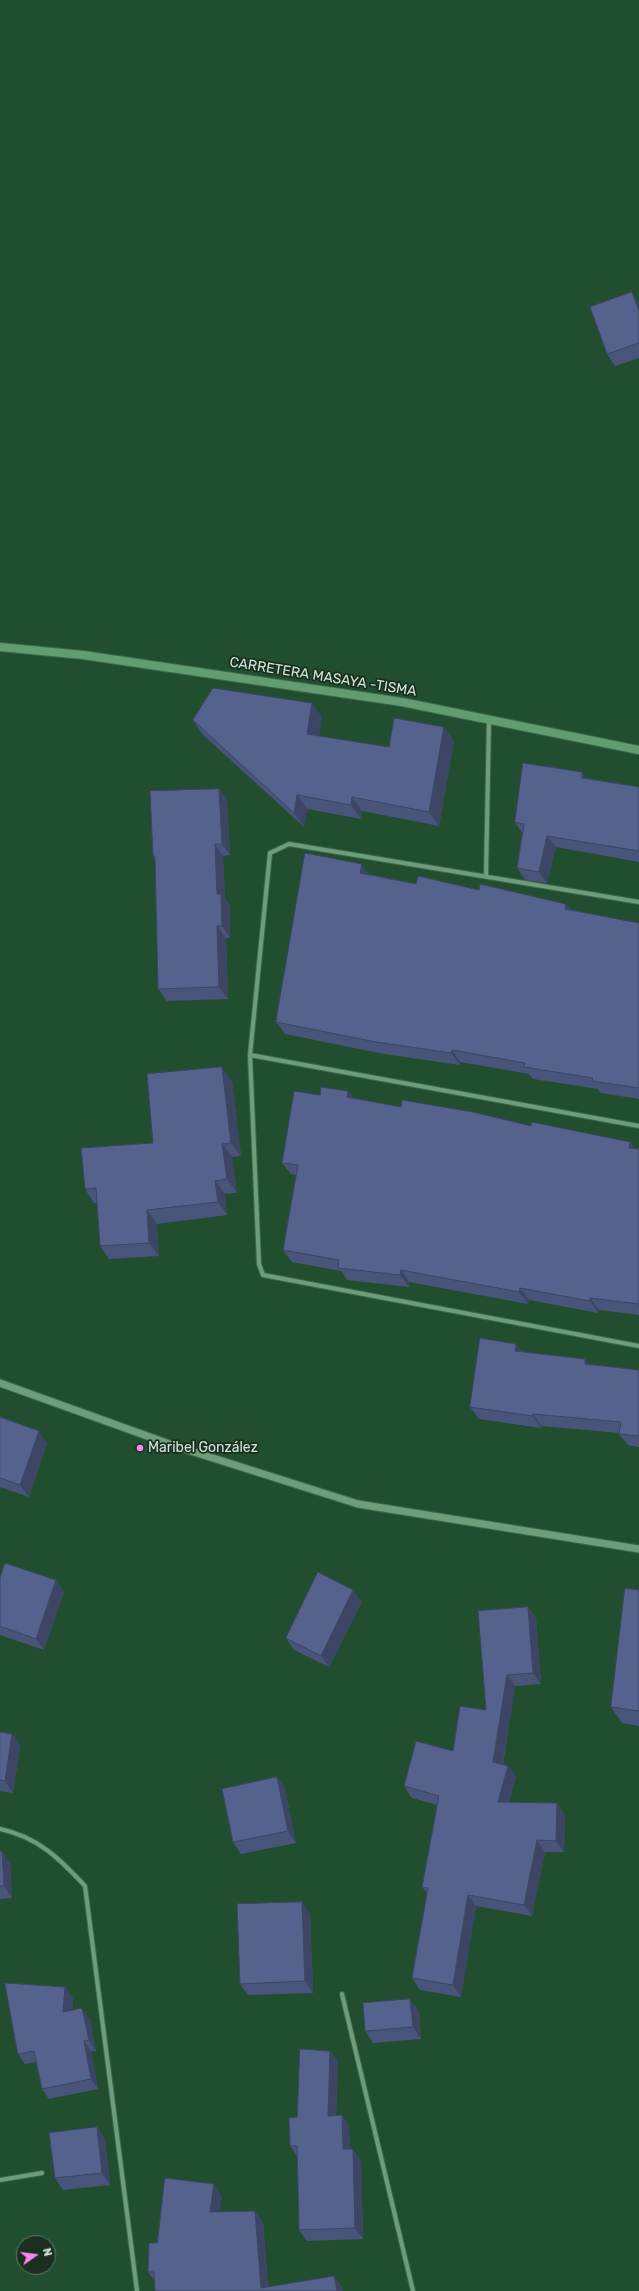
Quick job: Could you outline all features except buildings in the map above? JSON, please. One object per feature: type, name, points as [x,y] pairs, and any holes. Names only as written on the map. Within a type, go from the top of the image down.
[{"type":"main road","name":"CARRETERA MASAYA -TISMA","points":[[0,647],[83,655],[402,702],[639,750]]},
{"type":"street","points":[[486,876],[489,719]]},
{"type":"street","points":[[639,902],[289,844],[270,854],[250,1055],[259,1264],[263,1275],[639,1346]]},
{"type":"street","points":[[250,1055],[639,1126]]},
{"type":"street","points":[[0,1384],[175,1446],[358,1504],[639,1550]]},
{"type":"street","points":[[0,1829],[19,1833],[55,1854],[85,1886],[137,2291]]},
{"type":"street","points":[[342,1994],[413,2291]]},
{"type":"street","points":[[0,2180],[42,2174]]},
{"type":"place","name":"Maribel González","points":[[140,1448]]}]
